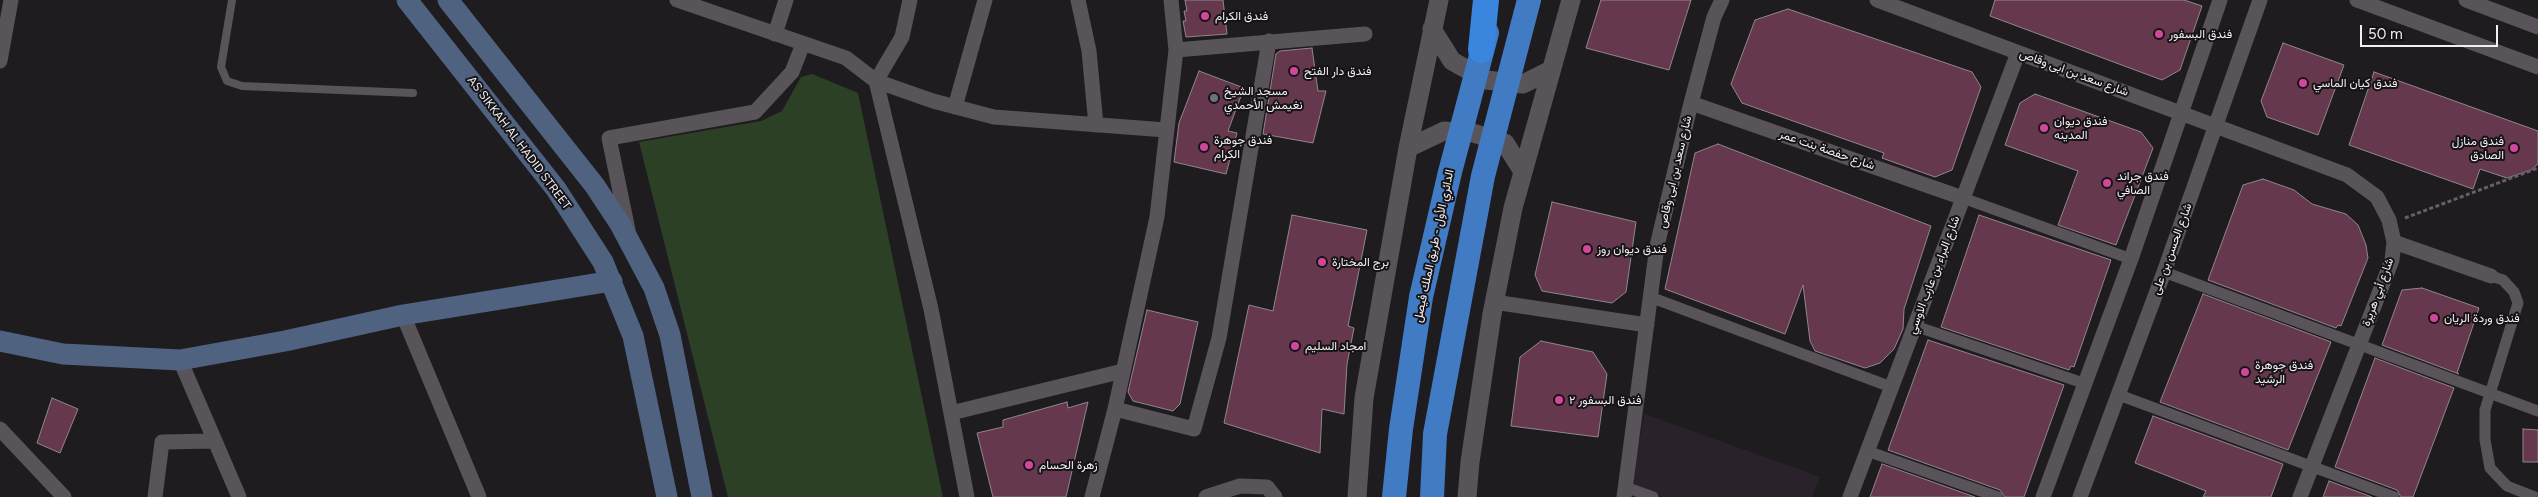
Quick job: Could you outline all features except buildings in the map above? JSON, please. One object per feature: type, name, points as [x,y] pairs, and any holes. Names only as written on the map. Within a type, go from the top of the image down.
[{"type":"highway","points":[[1481,50],[1486,0]]},
{"type":"highway","name":"الدائري الأول - طريق الملك فيصل","points":[[1394,497],[1401,429],[1421,297],[1481,50],[1497,0]]},
{"type":"highway","points":[[1432,497],[1436,434],[1483,176],[1529,0]]},
{"type":"main road","name":"AS SIKKAH AL HADID STREET","points":[[408,0],[556,189],[603,262],[633,336],[667,497]]},
{"type":"main road","points":[[448,0],[595,186],[654,288],[670,335],[702,497]]},
{"type":"main road","points":[[0,341],[63,354],[180,360],[285,341],[403,315],[612,281]]},
{"type":"street","points":[[0,61],[11,0]]},
{"type":"street","points":[[677,0],[846,58],[876,81],[955,107],[994,117],[1166,130]]},
{"type":"street","points":[[775,34],[786,0]]},
{"type":"street","points":[[910,0],[902,37],[876,81],[931,309],[967,497]]},
{"type":"street","points":[[955,107],[985,0]]},
{"type":"street","points":[[1078,0],[1090,52],[1096,126]]},
{"type":"street","points":[[1092,497],[1115,409],[1157,217],[1176,50],[1171,0]]},
{"type":"street","points":[[1357,497],[1364,398],[1408,148],[1438,0]]},
{"type":"street","points":[[1468,497],[1470,462],[1494,302],[1522,170],[1571,0]]},
{"type":"street","name":"شارع سعد بن ابى وقاص","points":[[1625,492],[1657,246],[1691,103],[1714,17],[1722,0]]},
{"type":"street","name":"شارع سعد بن ابى وقاص","points":[[1877,0],[2216,125]]},
{"type":"street","points":[[2043,497],[2131,259],[2220,0]]},
{"type":"street","name":"شارع الحسن بن على","points":[[2080,497],[2164,272],[2260,0]]},
{"type":"street","points":[[2357,0],[2538,66]]},
{"type":"street","points":[[2466,0],[2538,26]]},
{"type":"street","points":[[1432,29],[1452,61],[1486,80],[1523,84],[1551,70]]},
{"type":"street","points":[[1176,50],[1365,34]]},
{"type":"street","points":[[1115,409],[1194,428],[1219,338],[1269,41]]},
{"type":"street","points":[[630,244],[609,138],[755,112],[792,72],[803,44]]},
{"type":"street","name":"شارع البراء بن عازب الاوسي","points":[[1850,497],[2018,53]]},
{"type":"street","name":"شارع حفصة بنت عمر","points":[[1691,103],[1963,198]]},
{"type":"street","name":"شارع أبي هريرة","points":[[2216,125],[2347,175],[2377,196],[2390,224],[2394,242],[2392,260],[2300,497]]},
{"type":"street","points":[[1408,148],[1444,131],[1473,133],[1504,144],[1522,170]]},
{"type":"street","points":[[1963,198],[2131,259]]},
{"type":"street","points":[[2394,242],[2503,280],[2514,292],[2518,303],[2489,393],[2485,410],[2485,440],[2490,468],[2507,486],[2535,497]]},
{"type":"street","points":[[2164,272],[2360,343],[2538,411]]},
{"type":"street","points":[[1650,296],[1891,388]]},
{"type":"street","points":[[1494,302],[1646,325]]},
{"type":"street","points":[[403,315],[479,497]]},
{"type":"street","points":[[1915,326],[2086,384]]},
{"type":"street","points":[[180,360],[239,497]]},
{"type":"street","points":[[951,413],[1122,371]]},
{"type":"street","points":[[2119,395],[2394,497]]},
{"type":"street","points":[[0,429],[64,497]]},
{"type":"street","points":[[155,497],[162,442],[215,441]]},
{"type":"street","points":[[1867,451],[1998,497]]},
{"type":"street","points":[[1206,497],[1240,486],[1267,487],[1275,497]]},
{"type":"street","points":[[1625,492],[1653,497]]},
{"type":"lane","points":[[232,0],[221,67],[227,81],[242,86],[413,93]]},
{"type":"path","points":[[2390,224],[2538,168]]},
{"type":"shaded area","points":[[1645,414],[1820,477],[1812,497],[1663,497],[1630,485]]},
{"type":"green space","points":[[812,74],[858,93],[943,497],[728,497],[639,142],[761,121],[782,111],[801,77]]},
{"type":"place","name":"فندق الكرام","points":[[1205,16]]},
{"type":"place","name":"فندق البسفور","points":[[2159,34]]},
{"type":"place","name":"فندق دار الفتح","points":[[1294,71]]},
{"type":"place","name":"فندق كيان الماسي","points":[[2303,83]]},
{"type":"place","name":"مسجد الشيخ نغيمش الأحمدي","points":[[1214,98]]},
{"type":"place","name":"فندق ديوان المدينه","points":[[2044,128]]},
{"type":"place","name":"فندق جوهرة الكرام","points":[[1204,147]]},
{"type":"place","name":"فندق منازل الصادق","points":[[2514,148]]},
{"type":"place","name":"فندق جراند الصافي","points":[[2107,183]]},
{"type":"place","name":"فندق ديوان روز","points":[[1587,249]]},
{"type":"place","name":"برج المختارة","points":[[1322,262]]},
{"type":"place","name":"فندق وردة الريان","points":[[2434,318]]},
{"type":"place","name":"امجاد السلیم","points":[[1295,346]]},
{"type":"place","name":"فندق جوهرة الرشيد","points":[[2245,372]]},
{"type":"place","name":"فندق البسفور ٢","points":[[1559,400]]},
{"type":"place","name":"زهرة الحسام","points":[[1029,465]]}]
